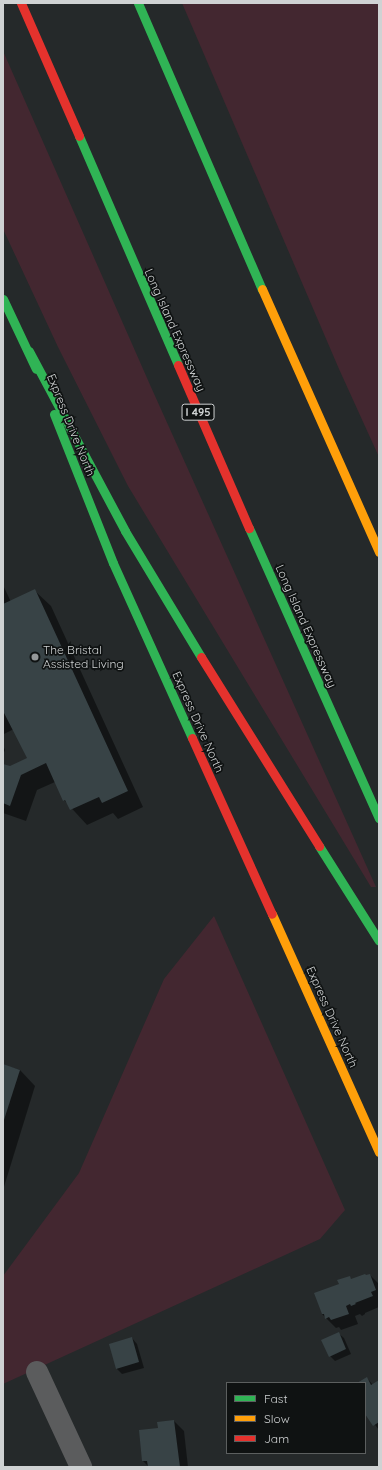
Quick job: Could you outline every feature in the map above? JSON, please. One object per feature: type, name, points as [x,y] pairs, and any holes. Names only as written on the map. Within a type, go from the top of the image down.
[{"type":"main road","name":"Long Island Expressway","points":[[21,3],[223,469],[379,818]]},
{"type":"main road","points":[[138,3],[379,552]]},
{"type":"main road","name":"Express Drive North","points":[[3,299],[29,351],[113,562],[379,1152]]},
{"type":"main road","points":[[29,351],[140,557],[174,614],[379,941]]},
{"type":"street","points":[[37,1372],[81,1467]]},
{"type":"shaded area","points":[[182,3],[379,3],[379,457],[339,369]]},
{"type":"shaded area","points":[[3,51],[151,387],[376,887],[371,887],[128,486],[58,347],[3,229]]},
{"type":"shaded area","points":[[214,916],[345,1210],[320,1239],[3,1384],[3,1276],[79,1173],[164,979]]},
{"type":"building","name":"The Bristal Assisted Living","points":[[35,589],[128,791],[102,803],[99,797],[70,810],[65,800],[63,801],[46,763],[21,775],[10,806],[3,803],[3,764],[10,766],[27,758],[3,711],[3,604]]},
{"type":"building","points":[[3,1064],[20,1070],[3,1123]]},
{"type":"building","points":[[365,1274],[370,1274],[376,1290],[371,1292],[373,1296],[351,1306],[350,1304],[346,1306],[349,1314],[331,1320],[329,1317],[325,1319],[314,1293],[339,1284],[337,1280],[350,1276],[351,1279]]},
{"type":"building","points":[[339,1332],[346,1349],[329,1357],[321,1340]]},
{"type":"building","points":[[132,1337],[139,1362],[116,1369],[109,1344]]},
{"type":"building","points":[[367,1377],[371,1385],[379,1380],[379,1422],[373,1426],[366,1416],[366,1382],[359,1382]]},
{"type":"building","points":[[174,1420],[180,1467],[148,1467],[147,1461],[142,1461],[139,1430],[158,1428],[157,1422]]},
{"type":"traffic: fast","points":[[138,3],[262,289]]},
{"type":"traffic: fast","points":[[79,136],[178,365]]},
{"type":"traffic: fast","points":[[3,299],[36,369]]},
{"type":"traffic: fast","points":[[29,351],[125,531],[201,657]]},
{"type":"traffic: fast","points":[[54,414],[113,563],[192,738]]},
{"type":"traffic: fast","points":[[249,528],[379,818]]},
{"type":"traffic: fast","points":[[319,846],[379,941]]},
{"type":"traffic: slow","points":[[262,289],[379,552]]},
{"type":"traffic: slow","points":[[272,914],[379,1152]]},
{"type":"traffic: jam","points":[[21,3],[79,136]]},
{"type":"traffic: jam","points":[[178,365],[249,528]]},
{"type":"traffic: jam","points":[[201,657],[319,846]]},
{"type":"traffic: jam","points":[[192,738],[272,914]]},
{"type":"place","name":"The Bristal Assisted Living","points":[[35,657]]}]
